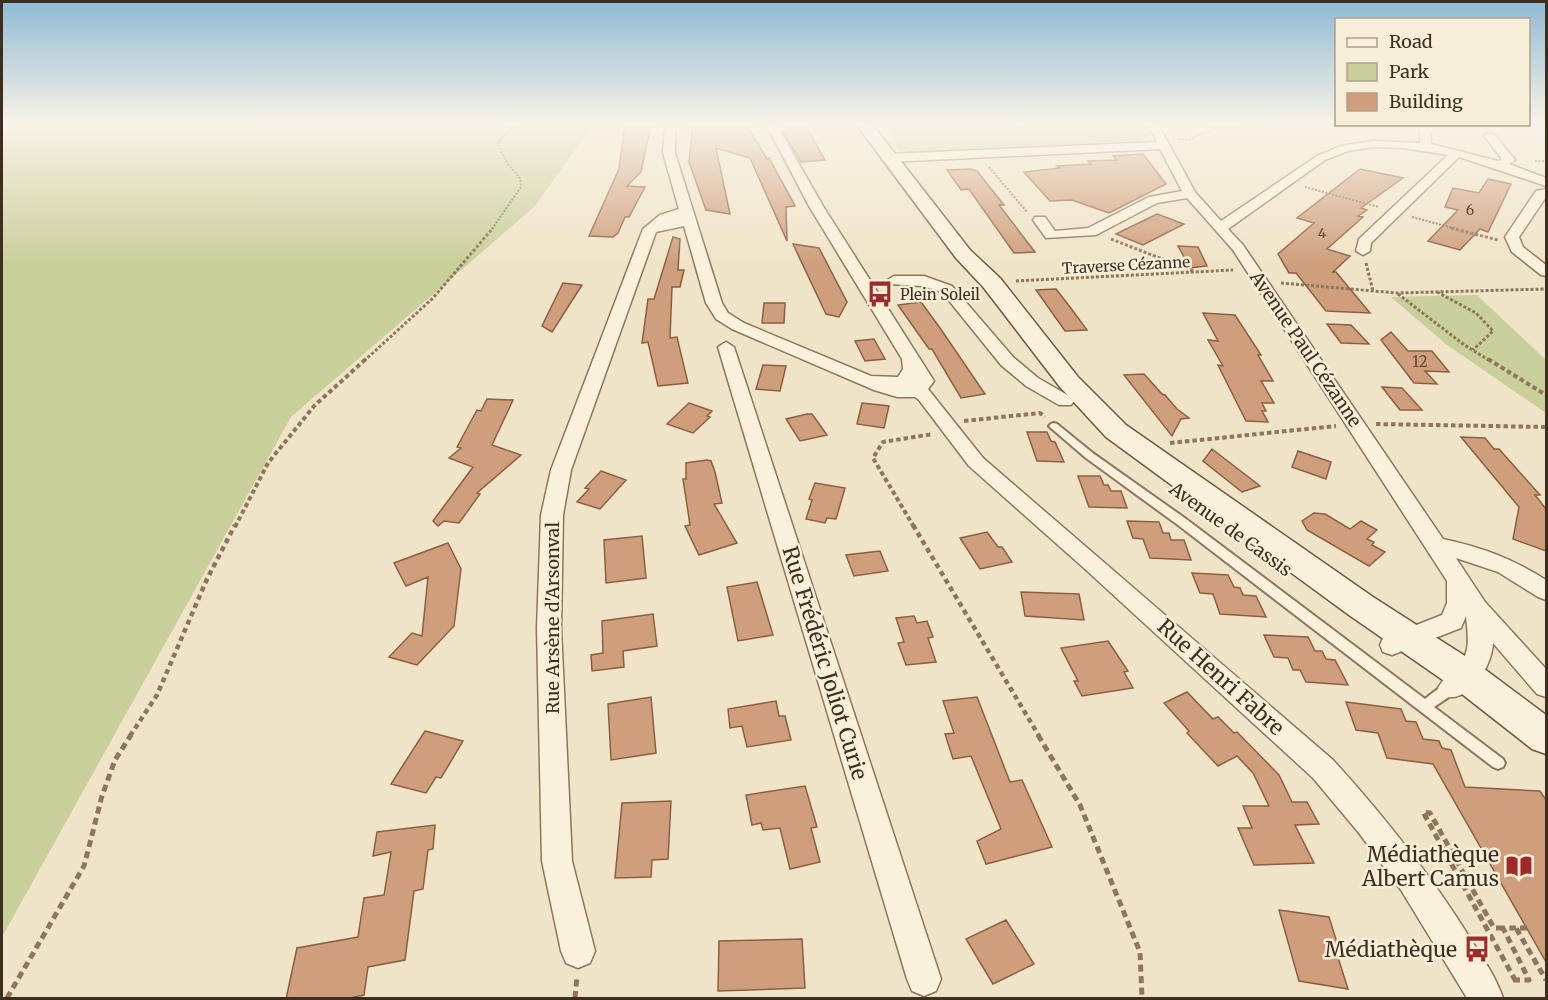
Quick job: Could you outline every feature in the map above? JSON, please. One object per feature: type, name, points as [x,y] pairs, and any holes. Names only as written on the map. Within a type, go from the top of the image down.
[{"type":"main road","name":"Avenue de Cassis","points":[[898,171],[963,254],[978,285],[1049,389],[1077,416],[1458,682],[1546,737]]},
{"type":"main road","name":"Avenue de Cassis","points":[[963,254],[1002,282],[1049,389],[1101,418],[1116,432],[1400,641]]},
{"type":"main road","name":"Avenue de Cassis","points":[[1458,682],[1546,757]]},
{"type":"street","points":[[674,171],[714,303],[722,316],[748,331],[892,391],[906,392],[911,376]]},
{"type":"street","name":"Rue Henri Fabre","points":[[797,171],[864,283],[911,376],[976,462],[1093,563],[1323,769],[1357,806],[1405,866],[1482,990]]},
{"type":"street","name":"Avenue Paul Cézanne","points":[[1180,171],[1190,194],[1235,244],[1458,576],[1477,608],[1546,686]]},
{"type":"street","points":[[1220,228],[1305,171]]},
{"type":"street","points":[[1362,251],[1364,242],[1439,171]]},
{"type":"street","points":[[1523,171],[1546,182]]},
{"type":"street","points":[[1546,193],[1540,194],[1512,237],[1517,249],[1546,272]]},
{"type":"street","points":[[1035,218],[1051,235],[1091,232],[1154,200],[1190,194]]},
{"type":"street","name":"Rue Arsène d'Arsonval","points":[[578,951],[557,861],[549,628],[552,515],[561,470],[650,229],[665,218],[687,216]]},
{"type":"street","points":[[864,283],[924,281],[947,289],[1000,354],[1049,389]]},
{"type":"street","name":"Rue Frédéric Joliot Curie","points":[[729,321],[720,337],[726,347],[924,979]]},
{"type":"street","points":[[726,347],[748,331]]},
{"type":"street","points":[[1438,546],[1466,552],[1506,566],[1546,591]]},
{"type":"street","points":[[1400,641],[1434,630],[1452,621],[1459,603],[1458,576]]},
{"type":"street","name":"Avenue Paul Cézanne","points":[[1458,682],[1482,652],[1477,608]]},
{"type":"lane","points":[[1049,389],[1090,456],[1498,763]]},
{"type":"lane","points":[[1424,707],[1458,682]]},
{"type":"path","points":[[7,999],[84,866],[102,796],[115,760],[157,695],[207,579],[268,463],[315,405],[433,298],[485,240],[521,187],[520,178],[514,171]]},
{"type":"path","points":[[992,171],[1035,218]]},
{"type":"path","points":[[1091,232],[1197,272]]},
{"type":"path","points":[[1362,251],[1373,291]]},
{"type":"path","name":"Traverse Cézanne","points":[[1002,282],[1197,272],[1256,275],[1397,293],[1546,289]]},
{"type":"path","points":[[1437,292],[1492,328],[1493,331],[1473,350]]},
{"type":"path","points":[[1397,293],[1435,324],[1546,395]]},
{"type":"path","points":[[956,422],[1040,413],[1049,389]]},
{"type":"path","points":[[942,432],[884,442],[873,458],[1080,805],[1140,952],[1142,999]]},
{"type":"path","points":[[1515,980],[1423,812],[1430,813],[1494,928],[1527,928]]},
{"type":"path","points":[[1482,990],[1515,980],[1529,980],[1503,928]]},
{"type":"path","points":[[1516,928],[1546,980]]},
{"type":"green space","points":[[2,171],[560,171],[534,207],[291,417],[2,937]]},
{"type":"green space","points":[[1477,295],[1546,360],[1546,413],[1447,345],[1391,297]]},
{"type":"building","points":[[618,171],[641,171],[627,186],[645,187],[629,217],[625,217],[618,233],[613,237],[589,236]]},
{"type":"building","points":[[692,171],[721,171],[730,214],[706,210]]},
{"type":"building","points":[[756,171],[776,171],[795,206],[786,207],[787,241]]},
{"type":"building","points":[[947,171],[977,171],[1004,205],[999,205],[1035,252],[1014,253],[969,189],[961,190]]},
{"type":"building","points":[[1156,171],[1166,184],[1109,213],[1072,200],[1050,201],[1024,172]]},
{"type":"building","points":[[1358,171],[1403,178],[1361,208],[1367,210],[1358,216],[1363,217],[1327,249],[1350,256],[1333,272],[1336,272],[1370,313],[1326,311],[1296,273],[1289,273],[1278,254],[1314,223],[1297,218]]},
{"type":"building","points":[[1488,179],[1511,184],[1488,232],[1480,229],[1460,250],[1428,241],[1458,210],[1445,207],[1453,188],[1479,193]]},
{"type":"building","points":[[1157,214],[1184,224],[1143,245],[1116,234]]},
{"type":"building","points":[[673,237],[680,239],[678,270],[684,270],[680,287],[672,287],[670,338],[677,337],[688,383],[658,386],[648,342],[642,343],[648,299],[654,299]]},
{"type":"building","points":[[793,244],[819,248],[847,302],[839,317],[826,314]]},
{"type":"building","points":[[1178,246],[1198,247],[1207,266],[1190,268]]},
{"type":"building","points":[[563,283],[582,285],[552,332],[542,326]]},
{"type":"building","points":[[1056,289],[1087,330],[1065,331],[1036,290]]},
{"type":"building","points":[[921,302],[985,394],[961,398],[932,349],[929,349],[898,305]]},
{"type":"building","points":[[764,303],[785,303],[784,323],[762,323]]},
{"type":"building","points":[[1203,313],[1235,315],[1261,355],[1258,355],[1273,381],[1261,381],[1274,403],[1262,403],[1266,411],[1262,411],[1268,422],[1246,421],[1218,365],[1223,366],[1208,340],[1218,341]]},
{"type":"building","points":[[1327,324],[1351,325],[1369,344],[1341,343]]},
{"type":"building","points":[[1391,332],[1408,351],[1432,351],[1449,372],[1425,371],[1437,384],[1414,383],[1381,340]]},
{"type":"building","points":[[874,339],[885,359],[865,361],[855,341]]},
{"type":"building","points":[[763,365],[786,366],[780,391],[756,389]]},
{"type":"building","points":[[1144,374],[1177,409],[1189,418],[1181,419],[1172,436],[1124,375]]},
{"type":"building","points":[[1382,387],[1402,388],[1422,410],[1400,410]]},
{"type":"building","points":[[487,399],[513,400],[492,445],[521,455],[477,493],[480,494],[459,523],[444,521],[438,526],[433,521],[473,467],[449,458],[461,448],[457,447],[477,410],[481,411]]},
{"type":"building","points":[[689,403],[712,411],[707,416],[710,417],[693,433],[667,424]]},
{"type":"building","points":[[862,403],[889,406],[884,428],[857,424]]},
{"type":"building","points":[[812,414],[827,435],[800,441],[786,419]]},
{"type":"building","points":[[1027,432],[1047,432],[1051,441],[1055,442],[1064,462],[1037,461]]},
{"type":"building","points":[[1461,437],[1485,438],[1494,449],[1499,449],[1540,495],[1535,495],[1546,509],[1546,551],[1513,539],[1519,507]]},
{"type":"building","points":[[1212,449],[1260,486],[1242,492],[1203,461]]},
{"type":"building","points":[[1298,451],[1331,462],[1326,479],[1292,467]]},
{"type":"building","points":[[711,461],[715,472],[722,503],[714,504],[737,543],[699,555],[685,526],[690,525],[683,479],[686,479],[686,463]]},
{"type":"building","points":[[601,471],[626,480],[600,509],[577,502],[589,489],[585,488]]},
{"type":"building","points":[[1078,476],[1100,476],[1104,485],[1108,485],[1111,491],[1121,491],[1127,508],[1089,507]]},
{"type":"building","points":[[815,483],[845,488],[836,519],[827,518],[825,523],[806,519],[812,500],[809,499]]},
{"type":"building","points":[[1314,513],[1325,514],[1350,529],[1361,521],[1377,530],[1367,539],[1374,542],[1372,545],[1385,552],[1369,566],[1307,530],[1302,521]]},
{"type":"building","points":[[1127,521],[1159,522],[1163,533],[1169,533],[1171,540],[1184,540],[1191,560],[1150,558],[1143,539],[1133,538]]},
{"type":"building","points":[[987,532],[998,547],[1002,547],[1012,562],[980,569],[960,538]]},
{"type":"building","points":[[642,536],[646,578],[606,583],[604,540]]},
{"type":"building","points":[[448,543],[461,569],[454,626],[417,665],[389,657],[412,633],[422,636],[428,577],[406,586],[394,563]]},
{"type":"building","points":[[880,551],[888,571],[854,576],[846,555]]},
{"type":"building","points":[[1192,573],[1228,575],[1234,587],[1240,588],[1243,595],[1256,596],[1266,617],[1220,614],[1213,594],[1200,593]]},
{"type":"building","points":[[757,582],[773,635],[738,641],[727,587]]},
{"type":"building","points":[[1021,592],[1079,594],[1084,620],[1025,616]]},
{"type":"building","points":[[653,614],[657,646],[623,651],[624,667],[592,671],[591,655],[603,653],[602,621]]},
{"type":"building","points":[[914,616],[917,623],[927,621],[933,637],[928,638],[936,662],[906,665],[898,643],[904,642],[896,618]]},
{"type":"building","points":[[1264,635],[1308,637],[1315,651],[1322,651],[1326,659],[1335,660],[1348,685],[1306,682],[1300,670],[1293,670],[1288,658],[1274,657]]},
{"type":"building","points":[[1108,641],[1128,671],[1124,672],[1133,688],[1082,696],[1074,681],[1078,681],[1061,648]]},
{"type":"building","points":[[1187,692],[1213,719],[1218,717],[1234,733],[1237,732],[1279,775],[1292,802],[1307,802],[1319,824],[1295,825],[1314,863],[1254,865],[1238,828],[1252,828],[1243,806],[1269,806],[1253,773],[1237,756],[1218,766],[1187,733],[1189,731],[1164,703]]},
{"type":"building","points":[[651,697],[656,753],[611,760],[608,704]]},
{"type":"building","points":[[977,697],[1010,782],[1022,780],[1052,847],[986,864],[977,841],[1001,829],[971,756],[953,759],[945,734],[954,733],[943,701]]},
{"type":"building","points":[[776,701],[779,716],[785,716],[791,740],[747,747],[742,726],[730,728],[728,709]]},
{"type":"building","name":"Médiathèque Albert Camus","points":[[1346,702],[1401,709],[1406,721],[1416,722],[1423,739],[1439,741],[1442,748],[1451,750],[1465,787],[1540,791],[1546,800],[1546,962],[1433,764],[1387,758],[1378,733],[1356,730]]},
{"type":"building","points":[[425,731],[463,741],[441,778],[436,777],[426,793],[391,784]]},
{"type":"building","points":[[805,786],[817,827],[811,828],[820,862],[790,869],[780,828],[763,830],[761,823],[752,825],[746,795]]},
{"type":"building","points":[[671,801],[668,859],[652,860],[651,877],[615,878],[622,803]]},
{"type":"building","points":[[435,825],[433,849],[428,850],[423,889],[414,891],[405,960],[368,967],[364,995],[345,999],[286,999],[297,948],[358,937],[364,898],[384,895],[391,852],[373,856],[377,832]]},
{"type":"building","points":[[1279,910],[1329,917],[1339,949],[1335,948],[1348,989],[1299,981]]},
{"type":"building","points":[[1006,920],[1034,964],[993,984],[966,939]]},
{"type":"building","points":[[802,939],[805,988],[718,991],[719,941]]},
{"type":"place","name":"Plein Soleil","points":[[880,294]]},
{"type":"place","name":"Médiathèque Albert Camus","points":[[1519,866]]},
{"type":"place","name":"Médiathèque","points":[[1477,949]]}]
